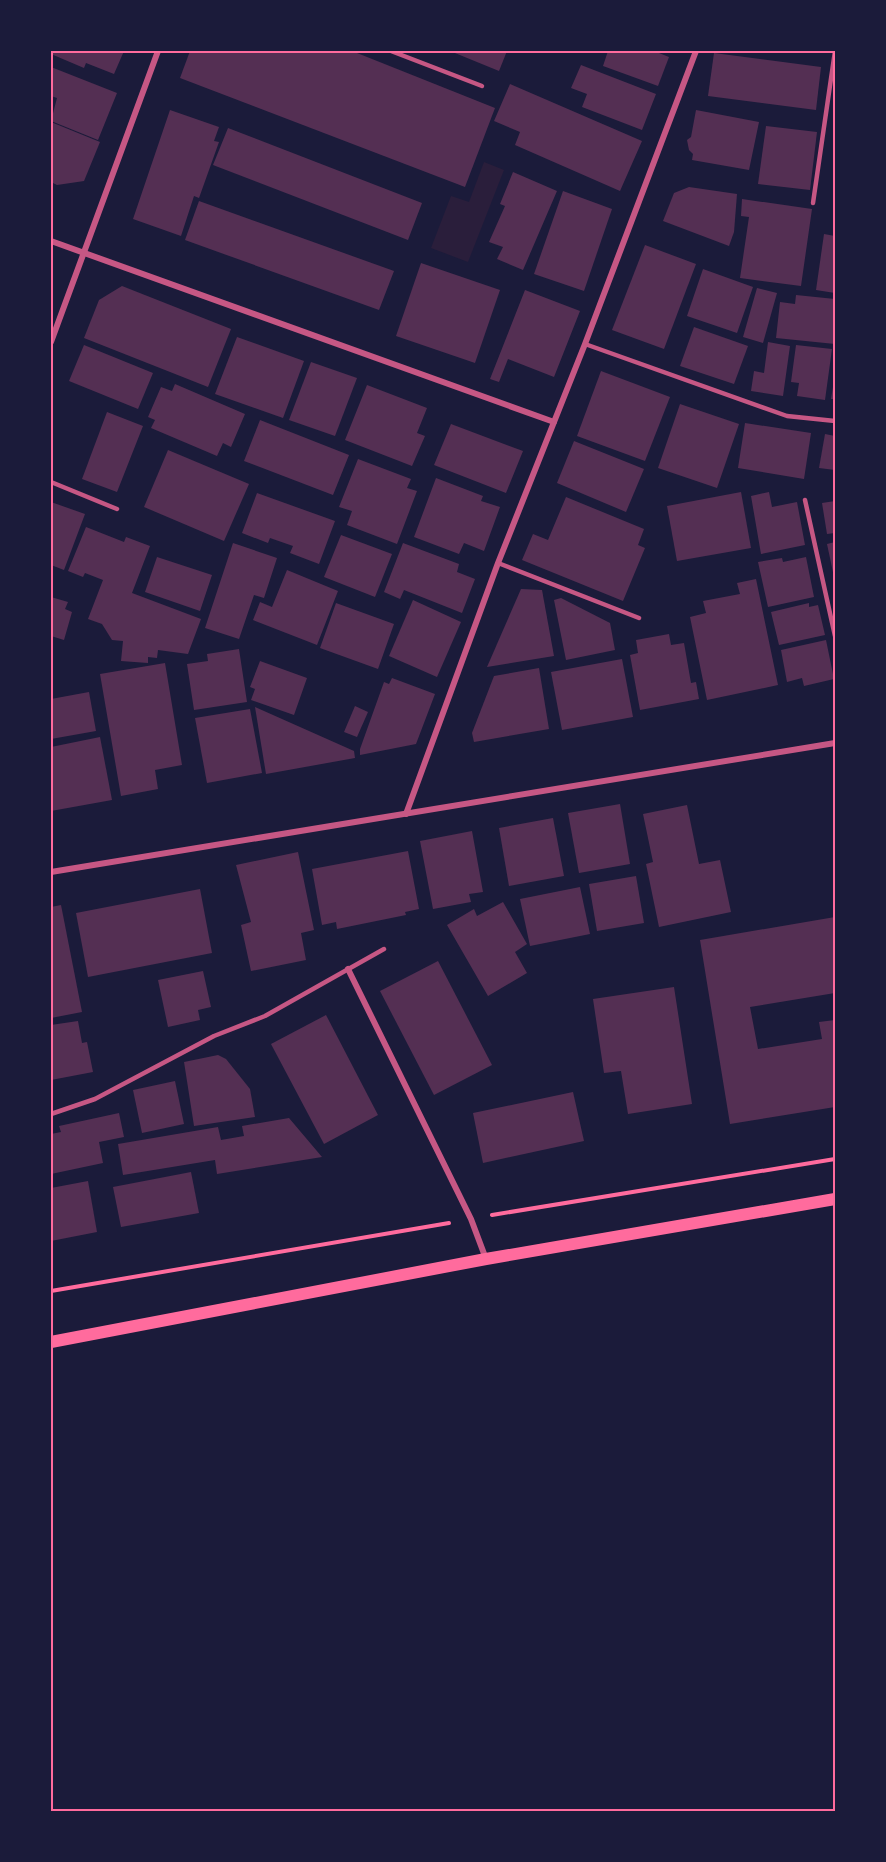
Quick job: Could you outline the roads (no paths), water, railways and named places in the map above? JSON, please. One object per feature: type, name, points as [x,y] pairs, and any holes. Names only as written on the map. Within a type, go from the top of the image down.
[{"type":"main road","points":[[51,1342],[486,1259],[835,1199]]},
{"type":"street","points":[[51,342],[158,51]]},
{"type":"street","points":[[406,814],[498,563],[585,344],[696,51]]},
{"type":"street","points":[[51,242],[554,422]]},
{"type":"street","points":[[51,873],[835,743]]},
{"type":"street","points":[[348,969],[471,1219],[486,1259]]},
{"type":"lane","points":[[391,51],[482,86]]},
{"type":"lane","points":[[813,203],[835,51]]},
{"type":"lane","points":[[585,344],[787,416],[835,421]]},
{"type":"lane","points":[[51,482],[117,509]]},
{"type":"lane","points":[[805,500],[835,636]]},
{"type":"lane","points":[[498,563],[639,618]]},
{"type":"lane","points":[[51,1114],[95,1099],[214,1036],[265,1016],[384,949]]}]
